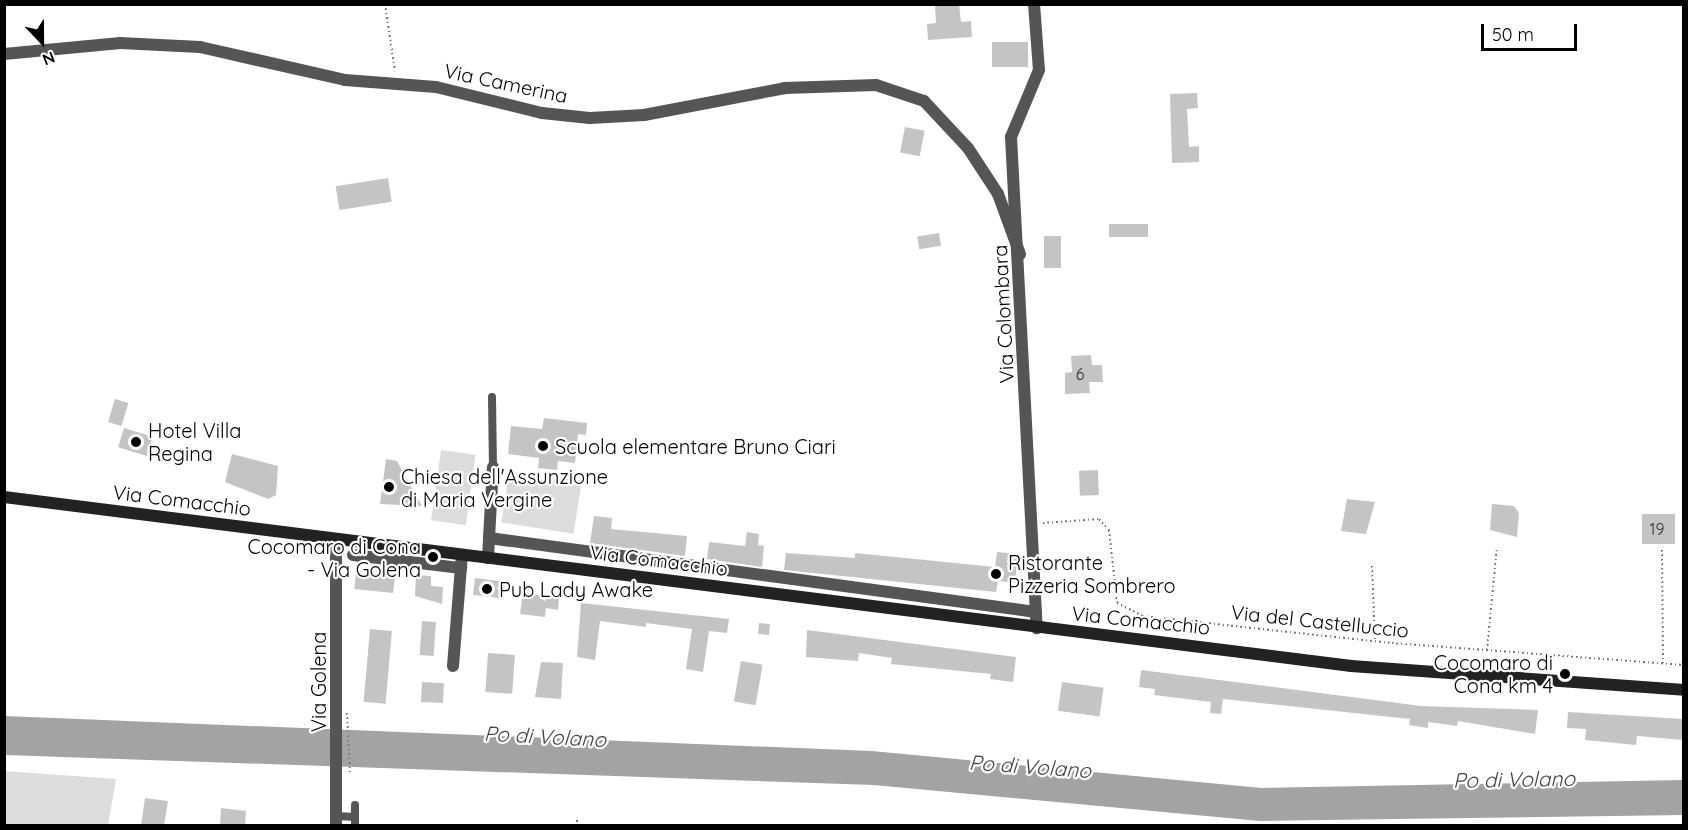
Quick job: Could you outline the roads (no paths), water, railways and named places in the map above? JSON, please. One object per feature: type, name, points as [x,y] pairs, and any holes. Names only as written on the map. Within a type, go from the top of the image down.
[{"type":"main road","name":"Via Comacchio","points":[[4,497],[1037,628],[1402,671],[1683,690]]},
{"type":"street","name":"Via Colombara","points":[[1034,4],[1039,70],[1011,137],[1020,254],[1037,628]]},
{"type":"street","name":"Via Camerina","points":[[4,54],[110,43],[175,44],[345,80],[399,85],[590,118],[644,115],[785,88],[876,85],[924,101],[969,148],[998,194],[1020,254]]},
{"type":"street","points":[[488,558],[493,467]]},
{"type":"street","name":"Via Comacchio","points":[[489,538],[1036,612]]},
{"type":"street","name":"Via Golena","points":[[336,539],[338,712],[336,821]]},
{"type":"street","points":[[582,570],[585,551]]},
{"type":"street","points":[[353,555],[461,568]]},
{"type":"street","points":[[453,666],[462,555]]},
{"type":"street","points":[[725,588],[728,571]]},
{"type":"street","points":[[842,603],[845,586]]},
{"type":"street","points":[[1005,624],[1006,609]]},
{"type":"lane","points":[[492,397],[493,467]]},
{"type":"lane","points":[[336,821],[355,821],[355,805]]},
{"type":"water","name":"Po di Volano","points":[[5,716],[872,751],[1262,788],[1683,780],[1684,815],[1260,821],[874,785],[5,755]]},
{"type":"place","name":"Hotel Villa Regina","points":[[136,442]]},
{"type":"place","name":"Scuola elementare Bruno Ciari","points":[[543,446]]},
{"type":"place","name":"Chiesa dell'Assunzione di Maria Vergine","points":[[389,487]]},
{"type":"place","name":"Cocomaro di Cona - Via Golena","points":[[433,557]]},
{"type":"place","name":"Ristorante Pizzeria Sombrero","points":[[996,574]]},
{"type":"place","name":"Pub Lady Awake","points":[[487,589]]},
{"type":"place","name":"Cocomaro di Cona km 4","points":[[1565,674]]}]
